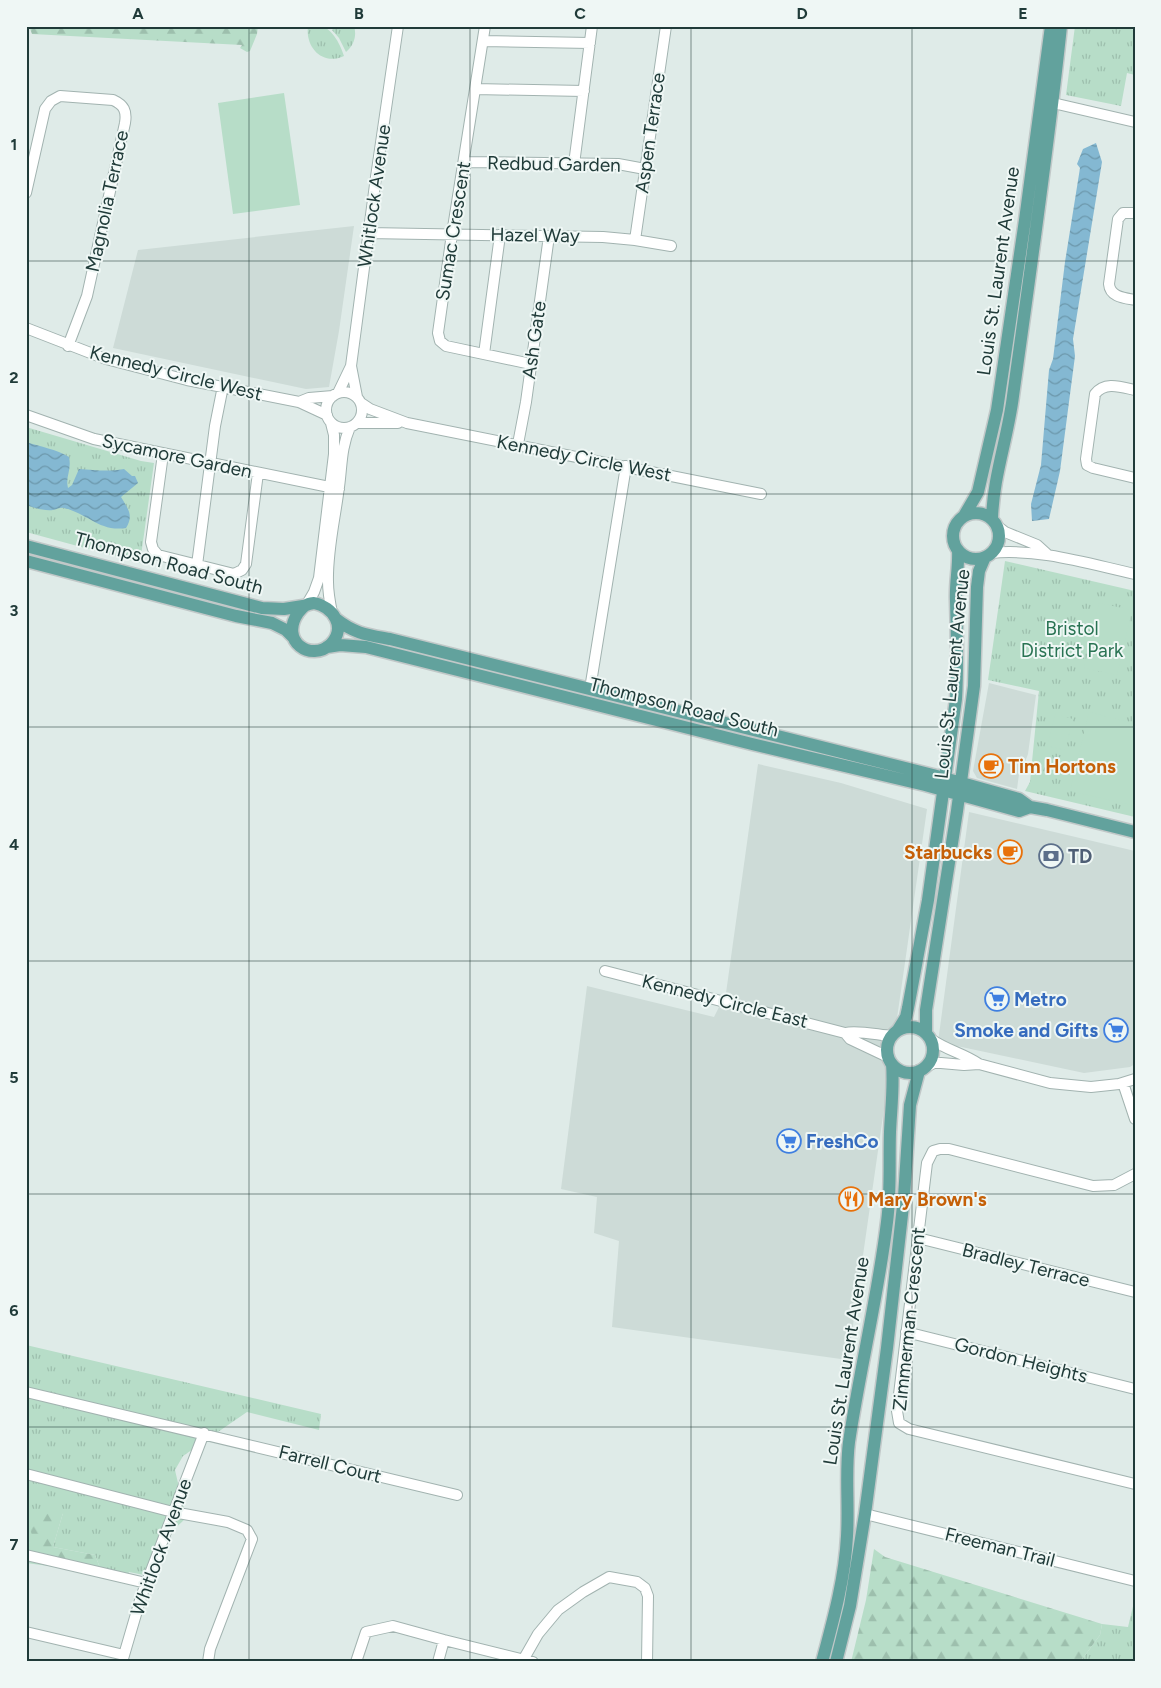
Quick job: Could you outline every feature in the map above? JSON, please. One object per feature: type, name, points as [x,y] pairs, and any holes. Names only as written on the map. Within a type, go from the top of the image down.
[{"type":"main road","name":"Louis St. Laurent Avenue","points":[[964,516],[978,492],[999,400],[1051,26]]},
{"type":"main road","name":"Louis St. Laurent Avenue","points":[[994,522],[993,494],[1011,410],[1053,103],[1061,26]]},
{"type":"main road","points":[[978,513],[986,515],[994,522],[999,532],[999,540],[996,547],[988,555],[978,559],[970,558],[958,550],[954,543],[953,535],[958,521],[964,516],[978,513]]},
{"type":"main road","name":"Thompson Road South","points":[[26,546],[262,608],[284,610],[305,605]]},
{"type":"main road","name":"Louis St. Laurent Avenue","points":[[895,1033],[906,1017],[928,900],[956,699],[958,671],[956,599],[959,567],[958,550]]},
{"type":"main road","name":"Louis St. Laurent Avenue","points":[[928,1036],[926,1010],[974,686],[977,579],[988,555]]},
{"type":"main road","name":"Thompson Road South","points":[[26,561],[236,616],[272,623],[286,630],[293,637]]},
{"type":"main road","points":[[305,605],[321,605],[334,616],[338,627],[333,642],[327,647],[311,651],[297,644],[293,637],[292,624],[305,605]]},
{"type":"main road","name":"Thompson Road South","points":[[334,616],[356,632],[590,689],[944,784],[1019,799],[1030,807],[1135,832]]},
{"type":"main road","name":"Thompson Road South","points":[[327,647],[340,645],[366,647],[743,742],[944,784]]},
{"type":"main road","points":[[913,1027],[920,1029],[928,1036],[933,1047],[933,1054],[922,1069],[912,1073],[897,1069],[890,1060],[887,1050],[889,1042],[895,1033],[905,1028],[913,1027]]},
{"type":"main road","name":"Louis St. Laurent Avenue","points":[[822,1662],[844,1564],[847,1537],[846,1481],[849,1444],[887,1221],[891,1185],[890,1134],[894,1085],[890,1060]]},
{"type":"main road","name":"Louis St. Laurent Avenue","points":[[836,1662],[850,1606],[865,1514],[887,1348],[904,1197],[911,1097],[922,1069]]},
{"type":"street","name":"Whitlock Avenue","points":[[359,400],[351,366],[368,232],[398,26]]},
{"type":"street","name":"Sumac Crescent","points":[[485,26],[438,333],[440,341],[446,346],[531,364]]},
{"type":"street","points":[[574,164],[592,26]]},
{"type":"street","name":"Aspen Terrace","points":[[636,240],[666,26]]},
{"type":"street","points":[[483,41],[590,43]]},
{"type":"street","points":[[475,89],[584,92]]},
{"type":"street","name":"Magnolia Terrace","points":[[26,193],[45,109],[51,101],[60,96],[113,100],[121,104],[126,113],[125,123],[87,296],[68,346]]},
{"type":"street","points":[[1053,103],[1135,122]]},
{"type":"street","name":"Redbud Garden","points":[[464,162],[618,164],[645,169]]},
{"type":"street","points":[[1135,213],[1123,213],[1118,219],[1109,284],[1109,289],[1115,296],[1135,300]]},
{"type":"street","name":"Hazel Way","points":[[368,232],[603,237],[671,246]]},
{"type":"street","points":[[484,354],[500,235]]},
{"type":"street","name":"Ash Gate","points":[[518,444],[549,236]]},
{"type":"street","name":"Kennedy Circle West","points":[[26,328],[68,346],[138,368],[187,380],[299,402],[329,419]]},
{"type":"street","name":"Whitlock Avenue","points":[[335,395],[351,366]]},
{"type":"street","points":[[197,565],[215,426],[223,386]]},
{"type":"street","points":[[1135,390],[1106,386],[1100,388],[1095,394],[1086,459],[1087,464],[1093,468],[1135,478]]},
{"type":"street","points":[[305,605],[318,584],[334,488],[345,441],[362,414],[359,400],[348,392],[335,395],[327,405],[334,435],[334,488],[328,566],[328,590],[334,616]]},
{"type":"street","name":"Kennedy Circle West","points":[[299,402],[309,398],[335,395]]},
{"type":"street","name":"Kennedy Circle West","points":[[359,400],[370,410],[407,423],[761,494]]},
{"type":"street","name":"Sycamore Garden","points":[[26,415],[94,439],[334,488]]},
{"type":"street","points":[[329,419],[340,428],[354,425]]},
{"type":"street","name":"Kennedy Circle West","points":[[354,425],[407,423]]},
{"type":"street","points":[[163,454],[151,542],[153,549],[158,555],[234,574],[242,570],[246,564],[258,473]]},
{"type":"street","points":[[590,689],[626,466]]},
{"type":"street","points":[[994,522],[1005,532],[1037,545],[1048,555]]},
{"type":"street","points":[[988,555],[1014,552],[1048,555],[1135,574]]},
{"type":"street","name":"Kennedy Circle East","points":[[605,971],[845,1033],[852,1031],[876,1035],[895,1033]]},
{"type":"street","name":"Kennedy Circle East","points":[[845,1033],[856,1043],[890,1060]]},
{"type":"street","points":[[928,1036],[938,1045],[967,1056],[979,1064],[1050,1083],[1091,1086],[1123,1083],[1135,1079]]},
{"type":"street","points":[[922,1069],[934,1063],[979,1064]]},
{"type":"street","points":[[1123,1083],[1135,1119]]},
{"type":"street","name":"Zimmerman Crescent","points":[[1135,1174],[1114,1185],[1093,1186],[949,1149],[933,1151],[927,1163],[896,1411],[898,1423],[904,1428],[1135,1484]]},
{"type":"street","name":"Bradley Terrace","points":[[918,1238],[1135,1292]]},
{"type":"street","name":"Gordon Heights","points":[[906,1332],[1135,1389]]},
{"type":"street","name":"Farrell Court","points":[[26,1392],[457,1494]]},
{"type":"street","name":"Whitlock Avenue","points":[[123,1658],[146,1583],[204,1433]]},
{"type":"street","points":[[26,1474],[173,1512],[228,1522],[247,1530],[252,1539],[210,1649],[208,1662]]},
{"type":"street","name":"Freeman Trail","points":[[865,1514],[1135,1581]]},
{"type":"street","points":[[26,1555],[146,1583]]},
{"type":"street","points":[[356,1662],[366,1632],[393,1626],[526,1661],[538,1634],[558,1610],[583,1592],[609,1577],[637,1582],[645,1588],[648,1596],[648,1662]]},
{"type":"street","points":[[26,1632],[123,1658]]},
{"type":"street","points":[[438,1662],[444,1640]]},
{"type":"shaded area","points":[[354,226],[329,387],[306,389],[113,348],[138,250]]},
{"type":"shaded area","points":[[989,683],[1036,695],[1024,774],[1019,774],[1017,789],[977,778],[973,771]]},
{"type":"shaded area","points":[[758,764],[841,783],[927,809],[848,1360],[612,1327],[619,1241],[594,1233],[597,1197],[561,1189],[587,986],[714,1017],[726,993]]},
{"type":"shaded area","points":[[969,812],[1135,851],[1135,1064],[1130,1067],[1084,1073],[938,1042]]},
{"type":"green space","points":[[29,26],[258,26],[250,51],[247,52],[240,48],[242,45],[32,34]]},
{"type":"green space","points":[[308,26],[320,26],[333,34],[344,56],[329,59],[317,53],[309,41]]},
{"type":"green space","points":[[336,26],[354,26],[354,40],[346,52],[339,38],[332,30]]},
{"type":"green space","points":[[1075,26],[1119,26],[1135,30],[1135,75],[1127,73],[1121,106],[1066,95]]},
{"type":"green space","points":[[284,93],[300,205],[233,214],[218,103]]},
{"type":"green space","points":[[26,427],[141,461],[154,463],[140,563],[26,532]]},
{"type":"green space","name":"Bristol District Park","points":[[1005,561],[1135,591],[1135,817],[1025,791],[1030,782],[1039,691],[988,680]]},
{"type":"green space","points":[[1099,603],[1132,610],[1117,675],[1084,668]]},
{"type":"green space","points":[[1089,712],[1135,724],[1135,806],[1070,791]]},
{"type":"green space","points":[[1055,714],[1073,719],[1065,750],[1047,746]]},
{"type":"green space","points":[[26,1345],[321,1414],[319,1430],[247,1412],[183,1456],[175,1470],[186,1518],[159,1544],[154,1577],[129,1572],[127,1576],[102,1573],[95,1555],[53,1547],[63,1513],[35,1544],[26,1542]]},
{"type":"green space","points":[[26,1513],[63,1513],[53,1547],[95,1555],[102,1573],[26,1563],[26,1542],[34,1543]]},
{"type":"green space","points":[[874,1549],[885,1557],[1102,1624],[1100,1635],[1080,1662],[851,1662],[866,1600]]},
{"type":"green space","points":[[1135,1598],[1135,1662],[1080,1662],[1100,1635],[1102,1624],[1128,1627]]},
{"type":"water","points":[[1096,143],[1102,162],[1073,339],[1075,356],[1060,471],[1049,519],[1032,521],[1031,504],[1041,465],[1049,370],[1053,359],[1065,262],[1080,168],[1077,164],[1083,149]]},
{"type":"water","points":[[26,442],[54,450],[69,457],[68,488],[72,485],[79,469],[107,471],[124,469],[132,476],[135,476],[138,483],[121,497],[130,516],[126,528],[117,529],[101,525],[64,508],[46,510],[26,505]]},
{"type":"place","name":"Tim Hortons","points":[[991,766]]},
{"type":"place","name":"Starbucks","points":[[1010,852]]},
{"type":"place","name":"TD","points":[[1051,856]]},
{"type":"place","name":"Metro","points":[[997,999]]},
{"type":"place","name":"Smoke and Gifts","points":[[1116,1030]]},
{"type":"place","name":"FreshCo","points":[[789,1141]]},
{"type":"place","name":"Mary Brown's","points":[[851,1199]]}]
